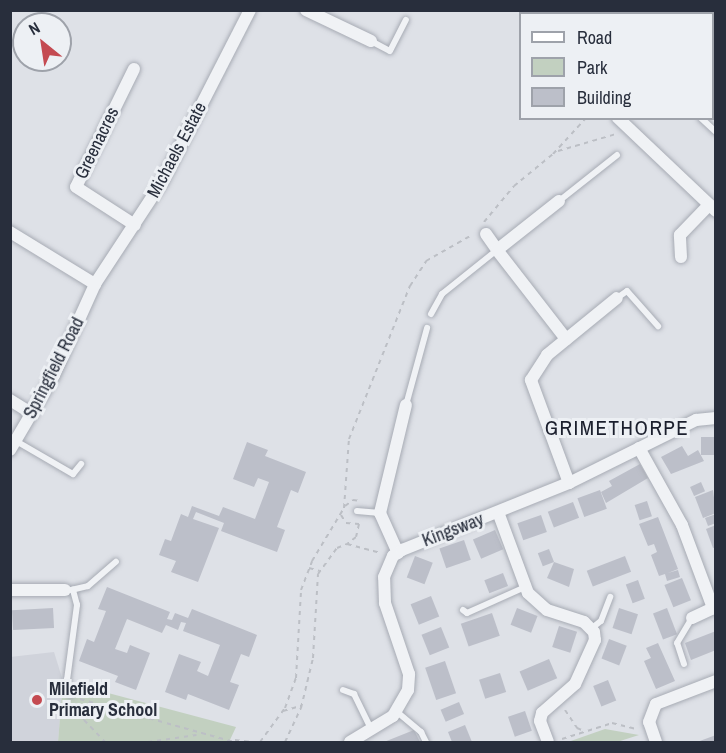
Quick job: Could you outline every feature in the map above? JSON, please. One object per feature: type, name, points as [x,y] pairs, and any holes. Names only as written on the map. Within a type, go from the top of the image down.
[{"type":"street","name":"Michaels Estate","points":[[95,284],[162,182],[250,10]]},
{"type":"street","points":[[306,10],[371,41]]},
{"type":"street","name":"Greenacres","points":[[134,69],[76,187],[135,225]]},
{"type":"street","points":[[620,120],[714,209],[680,235],[681,257]]},
{"type":"street","points":[[497,250],[559,201]]},
{"type":"street","points":[[10,232],[95,284]]},
{"type":"street","points":[[486,234],[566,339]]},
{"type":"street","name":"Springfield Road","points":[[13,446],[32,414],[95,284]]},
{"type":"street","points":[[569,483],[531,380],[547,356],[617,298]]},
{"type":"street","points":[[10,400],[32,414]]},
{"type":"street","points":[[350,742],[396,711],[408,690],[409,674],[385,603],[384,577],[395,555],[380,513],[406,405]]},
{"type":"street","name":"Kingsway","points":[[395,555],[569,483],[696,420],[716,418]]},
{"type":"street","points":[[639,448],[682,525],[714,608],[692,618]]},
{"type":"street","points":[[498,512],[525,587],[547,610],[592,628],[595,640],[584,669],[560,699],[542,713],[540,721],[548,742]]},
{"type":"street","points":[[10,590],[69,590]]},
{"type":"street","points":[[656,742],[649,722],[656,704],[716,681]]},
{"type":"lane","points":[[371,41],[390,51],[406,20]]},
{"type":"lane","points":[[703,120],[716,132]]},
{"type":"lane","points":[[559,201],[616,155]]},
{"type":"lane","points":[[431,314],[442,294],[497,250]]},
{"type":"lane","points":[[617,298],[627,291],[658,326]]},
{"type":"lane","points":[[406,405],[427,328]]},
{"type":"lane","points":[[13,446],[73,474],[81,464]]},
{"type":"lane","points":[[357,511],[380,513]]},
{"type":"lane","points":[[71,695],[67,680],[77,605],[69,590],[88,585],[116,562]]},
{"type":"lane","points":[[463,610],[467,613],[525,587]]},
{"type":"lane","points":[[592,628],[602,621],[610,597]]},
{"type":"lane","points":[[684,664],[676,643],[692,618]]},
{"type":"lane","points":[[344,690],[354,694],[371,729]]},
{"type":"lane","points":[[396,711],[421,732],[426,742]]},
{"type":"path","points":[[260,742],[283,711],[296,678],[299,646],[297,615],[309,568],[341,515],[349,439],[418,271],[435,254],[479,229],[514,186],[555,152],[584,120]]},
{"type":"path","points":[[555,152],[631,130]]},
{"type":"path","points":[[341,515],[346,523],[363,522]]},
{"type":"path","points":[[285,742],[301,706],[313,658],[315,586],[321,571],[337,548],[356,537],[359,524]]},
{"type":"path","points":[[347,544],[395,555]]},
{"type":"path","points":[[309,568],[321,571]]},
{"type":"path","points":[[71,695],[218,739],[252,742]]},
{"type":"path","points":[[71,695],[84,720],[105,742]]},
{"type":"path","points":[[560,699],[578,728],[584,731]]},
{"type":"path","points":[[283,711],[301,706]]},
{"type":"path","points":[[554,742],[612,723],[639,730]]},
{"type":"path","points":[[148,742],[199,734]]},
{"type":"path","points":[[212,742],[218,739]]},
{"type":"shaded area","name":"Milefield Primary School","points":[[54,652],[63,681],[58,742],[11,742],[10,657]]},
{"type":"green space","points":[[63,681],[236,727],[229,742],[58,742]]},
{"type":"green space","points":[[605,729],[639,735],[617,742],[568,742]]},
{"type":"building","points":[[701,437],[716,437],[716,455],[701,455]]},
{"type":"building","points":[[247,442],[268,450],[265,456],[306,472],[298,493],[291,490],[277,527],[285,530],[277,552],[221,531],[224,523],[196,512],[193,519],[219,528],[198,582],[171,572],[176,561],[159,555],[165,539],[171,541],[181,514],[188,517],[192,506],[219,516],[223,507],[255,519],[269,482],[258,478],[254,487],[233,479]]},
{"type":"building","points":[[682,446],[688,456],[698,450],[704,461],[671,474],[661,457]]},
{"type":"building","points":[[640,464],[648,478],[606,503],[601,492],[612,486],[609,481]]},
{"type":"building","points":[[701,482],[705,491],[694,496],[690,487]]},
{"type":"building","points":[[600,490],[607,509],[584,517],[577,498]]},
{"type":"building","points":[[713,490],[716,513],[703,518],[695,497]]},
{"type":"building","points":[[647,501],[652,516],[640,520],[635,505]]},
{"type":"building","points":[[573,502],[579,518],[554,528],[548,512]]},
{"type":"building","points":[[716,514],[716,523],[708,526],[705,518]]},
{"type":"building","points":[[541,515],[547,532],[523,540],[517,523]]},
{"type":"building","points":[[658,517],[678,569],[668,573],[678,570],[680,577],[667,581],[665,574],[659,576],[651,555],[657,552],[654,544],[648,546],[639,524]]},
{"type":"building","points":[[716,525],[716,547],[713,548],[706,529]]},
{"type":"building","points":[[495,530],[503,549],[481,559],[473,539]]},
{"type":"building","points":[[464,540],[471,560],[446,568],[439,548]]},
{"type":"building","points":[[549,549],[554,562],[543,566],[538,553]]},
{"type":"building","points":[[415,556],[433,563],[424,584],[407,577]]},
{"type":"building","points":[[625,556],[631,572],[593,587],[587,571]]},
{"type":"building","points":[[554,562],[574,569],[569,587],[547,578]]},
{"type":"building","points":[[503,573],[508,586],[489,593],[484,580]]},
{"type":"building","points":[[682,578],[691,600],[673,607],[664,585]]},
{"type":"building","points":[[638,580],[645,599],[633,603],[626,584]]},
{"type":"building","points":[[107,587],[170,612],[167,619],[172,620],[175,613],[188,618],[192,609],[257,635],[249,657],[241,654],[230,682],[239,685],[229,710],[188,694],[186,700],[165,692],[179,654],[201,662],[197,671],[208,676],[220,645],[183,631],[186,623],[181,622],[178,630],[166,625],[162,633],[127,619],[115,649],[127,653],[130,645],[150,653],[136,690],[115,682],[118,676],[79,661],[87,639],[94,642],[106,611],[98,609]]},
{"type":"building","points":[[431,596],[439,616],[419,625],[411,604]]},
{"type":"building","points":[[53,608],[54,628],[13,630],[12,610]]},
{"type":"building","points":[[517,608],[538,616],[531,633],[511,625]]},
{"type":"building","points":[[619,608],[638,614],[632,634],[613,628]]},
{"type":"building","points":[[667,608],[677,634],[663,640],[653,613]]},
{"type":"building","points":[[492,613],[500,636],[469,646],[461,624]]},
{"type":"building","points":[[559,626],[577,632],[570,653],[552,647]]},
{"type":"building","points":[[441,627],[449,647],[430,655],[422,635]]},
{"type":"building","points":[[716,631],[716,650],[691,660],[685,643]]},
{"type":"building","points":[[609,639],[627,646],[619,665],[601,659]]},
{"type":"building","points":[[658,643],[675,681],[656,689],[644,661],[651,658],[646,648]]},
{"type":"building","points":[[549,659],[557,678],[528,691],[520,672]]},
{"type":"building","points":[[445,661],[456,693],[436,700],[425,668]]},
{"type":"building","points":[[500,673],[506,692],[485,699],[479,680]]},
{"type":"building","points":[[608,680],[616,700],[601,706],[593,686]]},
{"type":"building","points":[[459,702],[464,714],[446,722],[441,710]]},
{"type":"building","points":[[525,711],[532,731],[515,737],[508,717]]},
{"type":"building","points":[[465,725],[472,742],[452,742],[448,732]]},
{"type":"building","points":[[414,730],[420,742],[384,742]]},
{"type":"building","points":[[716,735],[716,742],[697,742]]},
{"type":"place","name":"Milefield Primary School","points":[[37,700]]},
{"type":"district","name":"GRIMETHORPE","points":[[617,428]]}]
